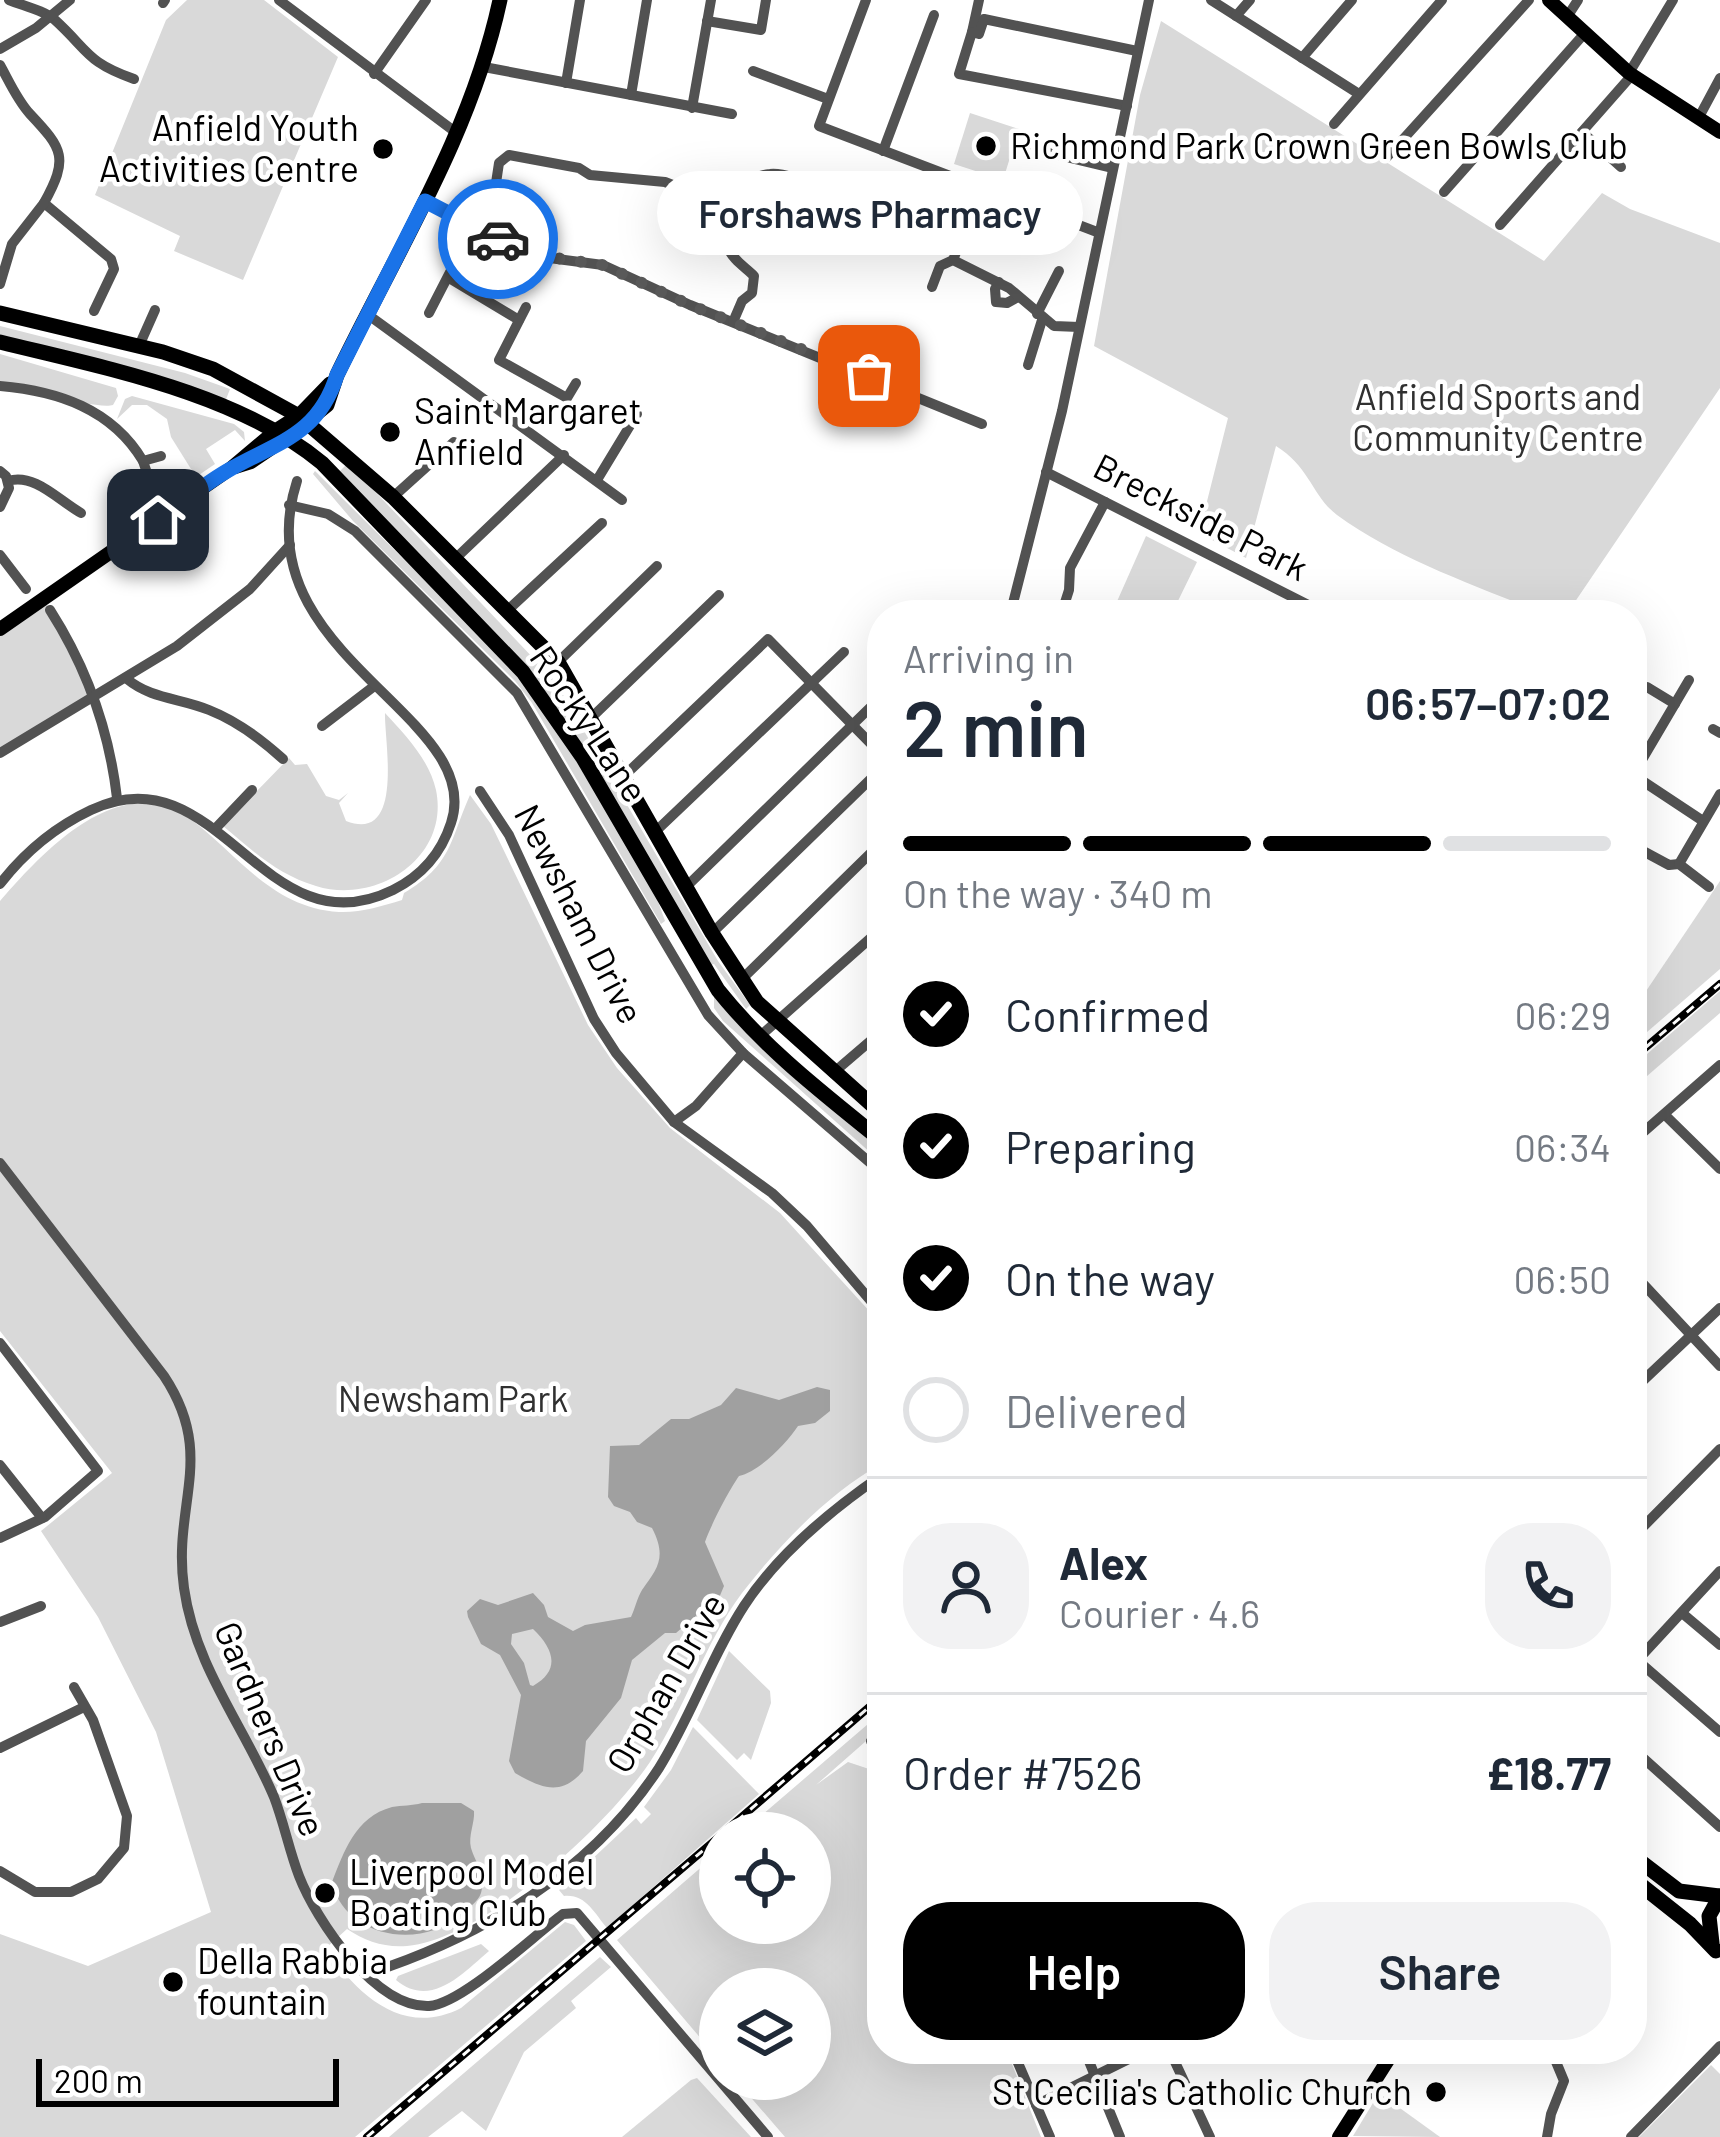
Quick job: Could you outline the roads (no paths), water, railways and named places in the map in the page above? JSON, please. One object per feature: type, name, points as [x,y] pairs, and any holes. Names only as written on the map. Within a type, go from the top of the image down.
[{"type":"highway","points":[[279,435],[304,420],[337,375],[458,134],[484,67],[500,0]]},
{"type":"highway","name":"Rocky Lane","points":[[0,313],[213,369],[304,420],[393,497],[558,662],[741,980],[776,1021],[867,1101]]},
{"type":"highway","name":"Rocky Lane","points":[[0,342],[131,375],[228,409],[308,452],[364,503],[524,672],[583,758],[718,990],[759,1037],[867,1128]]},
{"type":"highway","points":[[1647,1866],[1679,1891],[1719,1896],[1710,1910],[1708,1926],[1718,1954]]},
{"type":"highway","points":[[1647,1890],[1718,1954]]},
{"type":"main road","points":[[1549,0],[1631,74],[1720,132]]},
{"type":"main road","points":[[0,629],[279,435]]},
{"type":"main road","points":[[1339,2137],[1384,2064]]},
{"type":"street","points":[[9,0],[52,16],[76,46],[104,68],[134,79]]},
{"type":"street","points":[[0,49],[70,0]]},
{"type":"street","points":[[279,0],[458,134]]},
{"type":"street","points":[[374,74],[426,0]]},
{"type":"street","points":[[566,83],[580,0]]},
{"type":"street","points":[[632,95],[647,0]]},
{"type":"street","points":[[692,108],[711,0]]},
{"type":"street","points":[[707,21],[761,30],[766,0]]},
{"type":"street","points":[[866,0],[819,126],[1097,232]]},
{"type":"street","points":[[979,0],[959,74],[1127,106]]},
{"type":"street","points":[[1014,600],[1149,0]]},
{"type":"street","points":[[1210,0],[1359,94]]},
{"type":"street","points":[[1236,16],[1250,0]]},
{"type":"street","points":[[1302,58],[1352,0]]},
{"type":"street","points":[[1334,124],[1442,0]]},
{"type":"street","points":[[1387,157],[1529,0]]},
{"type":"street","points":[[1567,17],[1578,0]]},
{"type":"street","points":[[1500,225],[1631,74],[1673,0]]},
{"type":"street","points":[[883,151],[934,15]]},
{"type":"street","points":[[972,32],[979,34],[984,19],[1137,51]]},
{"type":"street","points":[[1444,192],[1585,34]]},
{"type":"street","points":[[0,64],[26,110],[47,130],[61,153],[58,178],[12,244],[0,284]]},
{"type":"street","points":[[484,67],[732,114]]},
{"type":"street","points":[[753,71],[828,99]]},
{"type":"street","points":[[1698,119],[1720,78]]},
{"type":"street","points":[[1582,132],[1621,167]]},
{"type":"street","points":[[1020,146],[1112,168]]},
{"type":"street","points":[[429,313],[496,183],[499,163],[509,155],[579,168],[590,175],[665,182],[731,208]]},
{"type":"street","points":[[733,322],[754,286],[754,276],[724,237],[731,208],[745,184],[778,173],[833,194]]},
{"type":"street","points":[[425,201],[472,229],[542,256],[603,265],[982,424]]},
{"type":"street","points":[[44,203],[111,259],[114,268],[94,311]]},
{"type":"street","points":[[932,287],[940,266],[953,260],[969,220]]},
{"type":"street","points":[[953,260],[999,282],[1054,326],[1078,327]]},
{"type":"street","points":[[1028,365],[1058,271]]},
{"type":"street","points":[[449,278],[519,320]]},
{"type":"street","points":[[88,289],[102,294]]},
{"type":"street","points":[[526,307],[499,360],[567,398],[576,383]]},
{"type":"street","points":[[139,346],[155,310]]},
{"type":"street","points":[[367,314],[622,500]]},
{"type":"street","points":[[0,386],[86,407],[120,428],[143,461],[148,479]]},
{"type":"street","points":[[597,480],[637,414]]},
{"type":"street","points":[[393,497],[454,442]]},
{"type":"street","points":[[455,559],[564,455]]},
{"type":"street","points":[[143,461],[161,456]]},
{"type":"street","name":"Breckside Park","points":[[1046,472],[1298,600]]},
{"type":"street","points":[[0,507],[4,476],[27,480],[81,513]]},
{"type":"street","points":[[0,884],[14,866],[69,821],[117,798],[155,797],[192,812],[253,865],[303,895],[341,901],[378,897],[428,865],[452,820],[450,771],[439,750],[340,652],[313,612],[290,545],[289,505],[297,481]]},
{"type":"street","points":[[1065,600],[1070,568],[1105,502]]},
{"type":"street","points":[[56,519],[65,504]]},
{"type":"street","points":[[289,505],[328,514],[356,531],[517,693],[709,1015],[743,1053],[867,1159]]},
{"type":"street","points":[[509,609],[602,523]]},
{"type":"street","points":[[0,753],[127,679],[235,602],[290,545]]},
{"type":"street","points":[[0,555],[6,571],[26,589]]},
{"type":"street","points":[[558,662],[657,566]]},
{"type":"street","points":[[592,717],[719,595]]},
{"type":"street","points":[[50,610],[73,646],[94,696],[117,798]]},
{"type":"street","points":[[624,776],[768,639],[867,739]]},
{"type":"street","points":[[656,831],[844,652]]},
{"type":"street","points":[[127,679],[144,692],[229,719],[284,759]]},
{"type":"street","points":[[1647,751],[1689,680]]},
{"type":"street","points":[[322,726],[374,687]]},
{"type":"street","points":[[1647,687],[1676,704]]},
{"type":"street","points":[[687,886],[867,711]]},
{"type":"street","points":[[712,933],[867,783]]},
{"type":"street","points":[[1647,784],[1702,821]]},
{"type":"street","points":[[215,830],[252,790]]},
{"type":"street","name":"Newsham Drive","points":[[479,791],[509,835],[594,1019],[616,1053],[674,1122],[796,1215],[867,1297]]},
{"type":"street","points":[[1647,852],[1670,866],[1679,863],[1720,794]]},
{"type":"street","points":[[741,980],[867,857]]},
{"type":"street","points":[[1679,863],[1708,887]]},
{"type":"street","points":[[759,1037],[867,941]]},
{"type":"street","points":[[833,1073],[867,1044]]},
{"type":"street","points":[[674,1122],[696,1106],[743,1053]]},
{"type":"street","points":[[1647,1130],[1720,1065]]},
{"type":"street","points":[[1665,1115],[1720,1169]]},
{"type":"street","name":"Gardners Drive","points":[[0,1162],[164,1376],[184,1411],[193,1466],[182,1561],[193,1633],[274,1799],[311,1902],[340,1945],[384,1990],[412,2005],[444,2003],[563,1914],[577,1913],[768,2137]]},
{"type":"street","points":[[1647,1288],[1720,1366]]},
{"type":"street","points":[[1647,1377],[1720,1308]]},
{"type":"street","points":[[0,1343],[98,1472],[42,1518],[0,1538]]},
{"type":"street","points":[[1647,1523],[1720,1449]]},
{"type":"street","points":[[0,1465],[42,1518]]},
{"type":"street","name":"Orphan Drive","points":[[367,1974],[476,1931],[558,1878],[585,1853],[658,1769],[747,1602],[804,1537],[867,1485]]},
{"type":"street","points":[[1647,1650],[1720,1571]]},
{"type":"street","points":[[0,1622],[41,1606]]},
{"type":"street","points":[[1682,1613],[1720,1645]]},
{"type":"street","points":[[1647,1673],[1720,1732]]},
{"type":"street","points":[[0,1871],[35,1892],[71,1892],[106,1873],[124,1847],[127,1816],[93,1720],[74,1687]]},
{"type":"street","points":[[0,1748],[82,1708]]},
{"type":"street","points":[[1647,1761],[1720,1827]]},
{"type":"street","points":[[1631,2137],[1720,2046]]},
{"type":"street","points":[[1018,2064],[1050,2137]]},
{"type":"street","points":[[1090,2064],[1120,2137]]},
{"type":"street","points":[[1036,2105],[1120,2064]]},
{"type":"street","points":[[1176,2064],[1210,2137]]},
{"type":"street","points":[[1547,2137],[1564,2081],[1557,2064]]},
{"type":"railway","points":[[1647,1046],[1720,984]]},
{"type":"railway","points":[[747,1812],[867,1709]]},
{"type":"railway","points":[[367,2137],[699,1854]]},
{"type":"place","name":"Richmond Park Crown Green Bowls Club","points":[[986,146]]},
{"type":"place","name":"Anfield Youth Activities Centre","points":[[383,149]]},
{"type":"place","name":"Forshaws Pharmacy","points":[[869,376]]},
{"type":"place","name":"Saint Margaret Anfield","points":[[390,432]]},
{"type":"place","name":"Liverpool Model Boating Club","points":[[325,1893]]},
{"type":"place","name":"Della Rabbia fountain","points":[[173,1982]]},
{"type":"place","name":"St Cecilia's Catholic Church","points":[[1436,2092]]},
{"type":"park label","name":"Anfield Sports and Community Centre","points":[[1498,418]]},
{"type":"park label","name":"Newsham Park","points":[[453,1399]]}]
